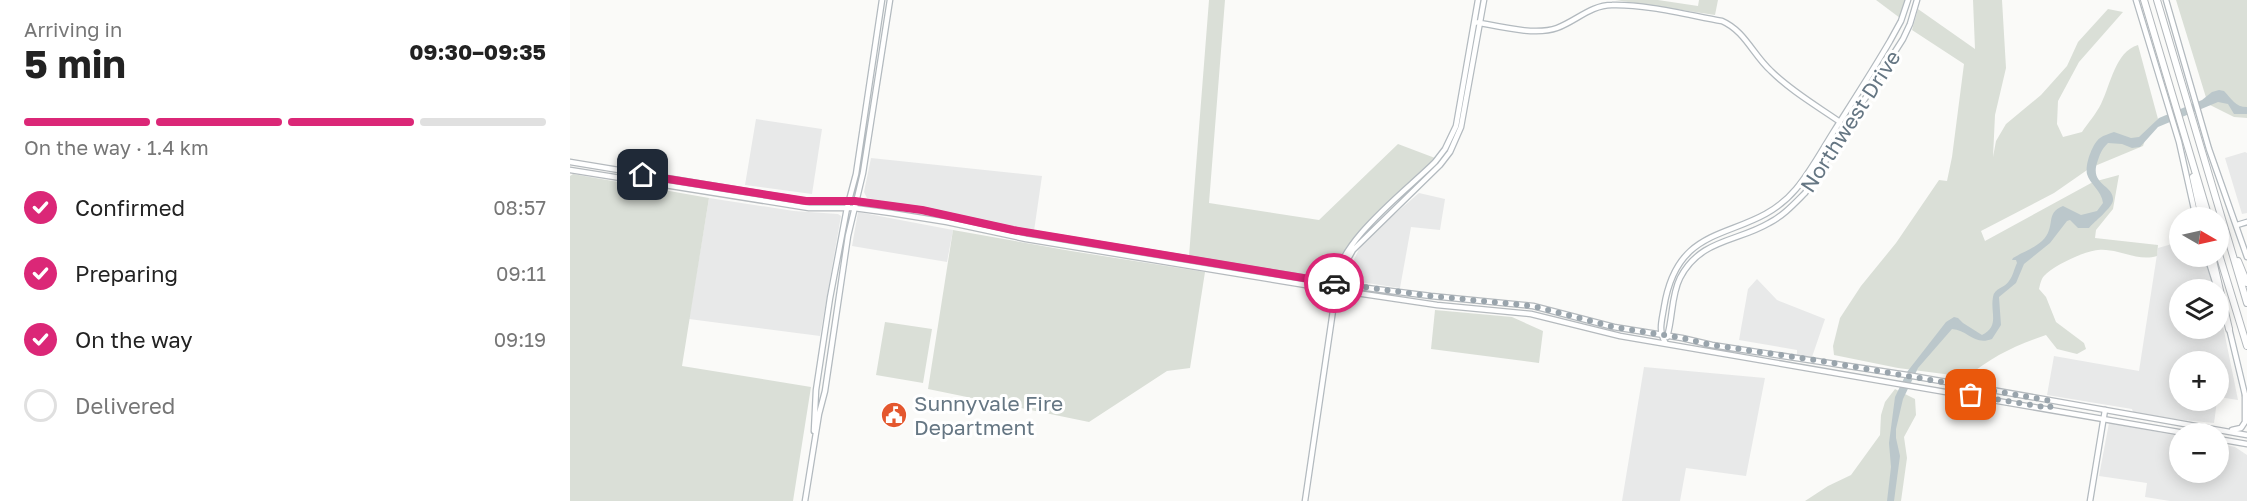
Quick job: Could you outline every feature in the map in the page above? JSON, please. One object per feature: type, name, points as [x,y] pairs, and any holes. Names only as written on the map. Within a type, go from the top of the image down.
[{"type":"highway","points":[[2157,0],[2218,207]]},
{"type":"highway","points":[[2140,1],[2183,142],[2191,158],[2206,207]]},
{"type":"highway","points":[[2191,158],[2200,207]]},
{"type":"highway","points":[[2229,239],[2247,282]]},
{"type":"highway","points":[[2229,243],[2247,303]]},
{"type":"highway","points":[[2223,267],[2247,346]]},
{"type":"main road","points":[[814,446],[816,390],[834,277],[857,163],[882,0]]},
{"type":"main road","points":[[805,501],[890,0]]},
{"type":"main road","points":[[1478,0],[1478,22]]},
{"type":"main road","points":[[1305,501],[1340,264],[1352,243],[1431,170],[1445,149],[1456,126],[1484,0]]},
{"type":"main road","name":"Northwest Drive","points":[[1660,334],[1668,284],[1675,269],[1685,256],[1704,239],[1756,220],[1783,203],[1797,188],[1899,27],[1908,0]]},
{"type":"main road","name":"Northwest Drive","points":[[1665,342],[1676,291],[1687,267],[1702,252],[1717,242],[1761,228],[1790,208],[1805,193],[1907,31],[1917,0]]},
{"type":"main road","points":[[2166,0],[2209,149],[2247,257]]},
{"type":"main road","points":[[1478,22],[1544,31],[1558,28],[1585,13],[1611,5],[1722,21],[1734,27],[1748,41],[1770,71],[1847,127]]},
{"type":"main road","points":[[875,47],[882,48]]},
{"type":"main road","points":[[2183,142],[2194,207]]},
{"type":"main road","points":[[570,162],[806,201],[855,201],[918,209],[1027,232],[1337,283],[1419,295],[1533,306],[1614,327],[1668,335],[1706,344],[1907,375],[2176,423]]},
{"type":"main road","points":[[857,163],[864,164]]},
{"type":"main road","points":[[570,170],[809,208],[854,208],[916,217],[1026,239],[1336,290],[1418,302],[1532,314],[1597,331],[2169,430]]},
{"type":"main road","points":[[617,178],[618,171]]},
{"type":"main road","points":[[710,193],[711,186]]},
{"type":"main road","points":[[760,200],[761,194]]},
{"type":"main road","points":[[916,217],[918,209]]},
{"type":"main road","points":[[2237,225],[2247,222]]},
{"type":"main road","points":[[1026,239],[1027,232]]},
{"type":"main road","points":[[1150,260],[1151,252]]},
{"type":"main road","points":[[834,277],[842,278]]},
{"type":"main road","points":[[1418,302],[1419,295]]},
{"type":"main road","points":[[1532,314],[1533,306]]},
{"type":"main road","points":[[826,326],[835,326]]},
{"type":"main road","points":[[2229,329],[2247,403]]},
{"type":"main road","points":[[1660,334],[1665,342]]},
{"type":"main road","points":[[1705,350],[1706,344]]},
{"type":"main road","points":[[1803,366],[1804,358]]},
{"type":"main road","points":[[2229,431],[2238,430],[2243,425],[2246,397]]},
{"type":"main road","points":[[2050,408],[2052,401]]},
{"type":"main road","points":[[2090,501],[2105,410]]},
{"type":"main road","points":[[2229,432],[2247,435]]},
{"type":"main road","points":[[2229,441],[2246,444]]},
{"type":"shaded area","points":[[1209,0],[1225,0],[1209,203],[1319,220],[1398,144],[1435,158],[1348,245],[1336,262],[1329,279],[1189,256]]},
{"type":"shaded area","points":[[1615,0],[1658,0],[1698,6],[1699,0],[1718,0],[1715,15]]},
{"type":"shaded area","points":[[1876,0],[1906,0],[1900,18]]},
{"type":"shaded area","points":[[1973,0],[2002,0],[2006,68],[1995,115],[1993,157],[1996,141],[2006,124],[2041,95],[2067,66],[2078,42],[2108,9],[2123,12],[2079,62],[2058,101],[2057,124],[2063,137],[2082,132],[2101,104],[2119,61],[2124,54],[2138,45],[2158,119],[2148,131],[2143,146],[2090,168],[2054,193],[1981,231],[1985,241],[2093,182],[2119,175],[2113,209],[2096,230],[2095,238],[2158,245],[2157,256],[2142,257],[2105,250],[2092,251],[2061,264],[2043,277],[2039,289],[2046,297],[2056,322],[2084,343],[2086,349],[2077,354],[2057,349],[2046,335],[2004,352],[1967,377],[1898,368],[1834,355],[1833,346],[1840,318],[1939,180],[1947,181],[1964,64],[1912,30],[1918,9],[1975,49]]},
{"type":"shaded area","points":[[2176,0],[2247,0],[2247,118],[2234,117],[2208,104]]},
{"type":"shaded area","points":[[2224,91],[2237,104],[2247,107],[2247,114],[2234,114],[2228,104],[2218,102],[2158,127],[2140,147],[2132,148],[2122,144],[2108,143],[2100,155],[2096,170],[2099,180],[2112,195],[2112,203],[2107,210],[2089,228],[2078,228],[2070,220],[2067,221],[2050,243],[2024,264],[2016,283],[1999,297],[2001,325],[1992,339],[1980,341],[1952,329],[1918,368],[1903,399],[1896,429],[1900,456],[1894,501],[1887,501],[1891,467],[1889,443],[1895,397],[1907,372],[1946,322],[1954,317],[1982,335],[1988,331],[1993,323],[1994,294],[2012,277],[2017,263],[2016,260],[2012,260],[2013,258],[2042,241],[2049,231],[2054,212],[2063,206],[2081,215],[2097,211],[2103,203],[2088,177],[2087,170],[2092,150],[2100,138],[2114,132],[2131,138],[2139,137],[2159,118],[2202,100],[2212,92]]},
{"type":"shaded area","points":[[756,119],[822,129],[812,194],[745,185]]},
{"type":"shaded area","points":[[2247,153],[2247,213],[2242,214],[2225,158]]},
{"type":"shaded area","points":[[871,158],[1042,176],[1034,231],[867,198],[864,192]]},
{"type":"shaded area","points":[[573,174],[709,198],[682,366],[811,387],[793,501],[570,501],[570,176]]},
{"type":"shaded area","points":[[1419,193],[1445,199],[1440,230],[1411,227],[1400,288],[1347,280],[1348,272],[1360,247],[1368,237]]},
{"type":"shaded area","points":[[709,198],[841,216],[820,336],[689,319]]},
{"type":"shaded area","points":[[858,212],[953,230],[947,262],[852,246]]},
{"type":"shaded area","points":[[953,230],[1205,272],[1190,368],[1167,371],[1089,422],[928,389]]},
{"type":"shaded area","points":[[2169,245],[2169,267],[2207,267],[2211,279],[2169,279],[2169,339],[2226,339],[2228,351],[2169,351],[2169,411],[2216,411],[2214,423],[2173,419],[2133,412],[2132,409],[2047,395],[2054,356],[2139,371],[2158,248]]},
{"type":"shaded area","points":[[1757,279],[1777,300],[1825,319],[1812,357],[1797,355],[1797,350],[1739,340],[1748,289]]},
{"type":"shaded area","points":[[1435,310],[1512,317],[1543,331],[1539,363],[1431,349]]},
{"type":"shaded area","points":[[885,322],[932,329],[923,383],[876,375]]},
{"type":"shaded area","points":[[2229,355],[2238,400],[2229,399]]},
{"type":"shaded area","points":[[1644,367],[1765,378],[1746,476],[1686,468],[1680,501],[1622,501]]},
{"type":"shaded area","points":[[1895,389],[1915,399],[1916,415],[1904,437],[1907,458],[1901,501],[1805,501],[1851,475],[1880,435],[1881,415],[1885,402]]},
{"type":"shaded area","points":[[2109,423],[2169,434],[2169,483],[2229,483],[2229,446],[2235,447],[2247,455],[2247,501],[2170,501],[2145,497],[2147,483],[2099,476]]},
{"type":"way so far","points":[[1334,283],[1533,306],[1614,327],[1712,345],[1815,360],[2052,401],[2050,408],[1971,395]]},
{"type":"place","name":"Sunnyvale Fire Department","points":[[894,415]]},
{"type":"route","points":[[643,175],[806,201],[881,203],[964,218],[1013,230],[1334,283]]}]
